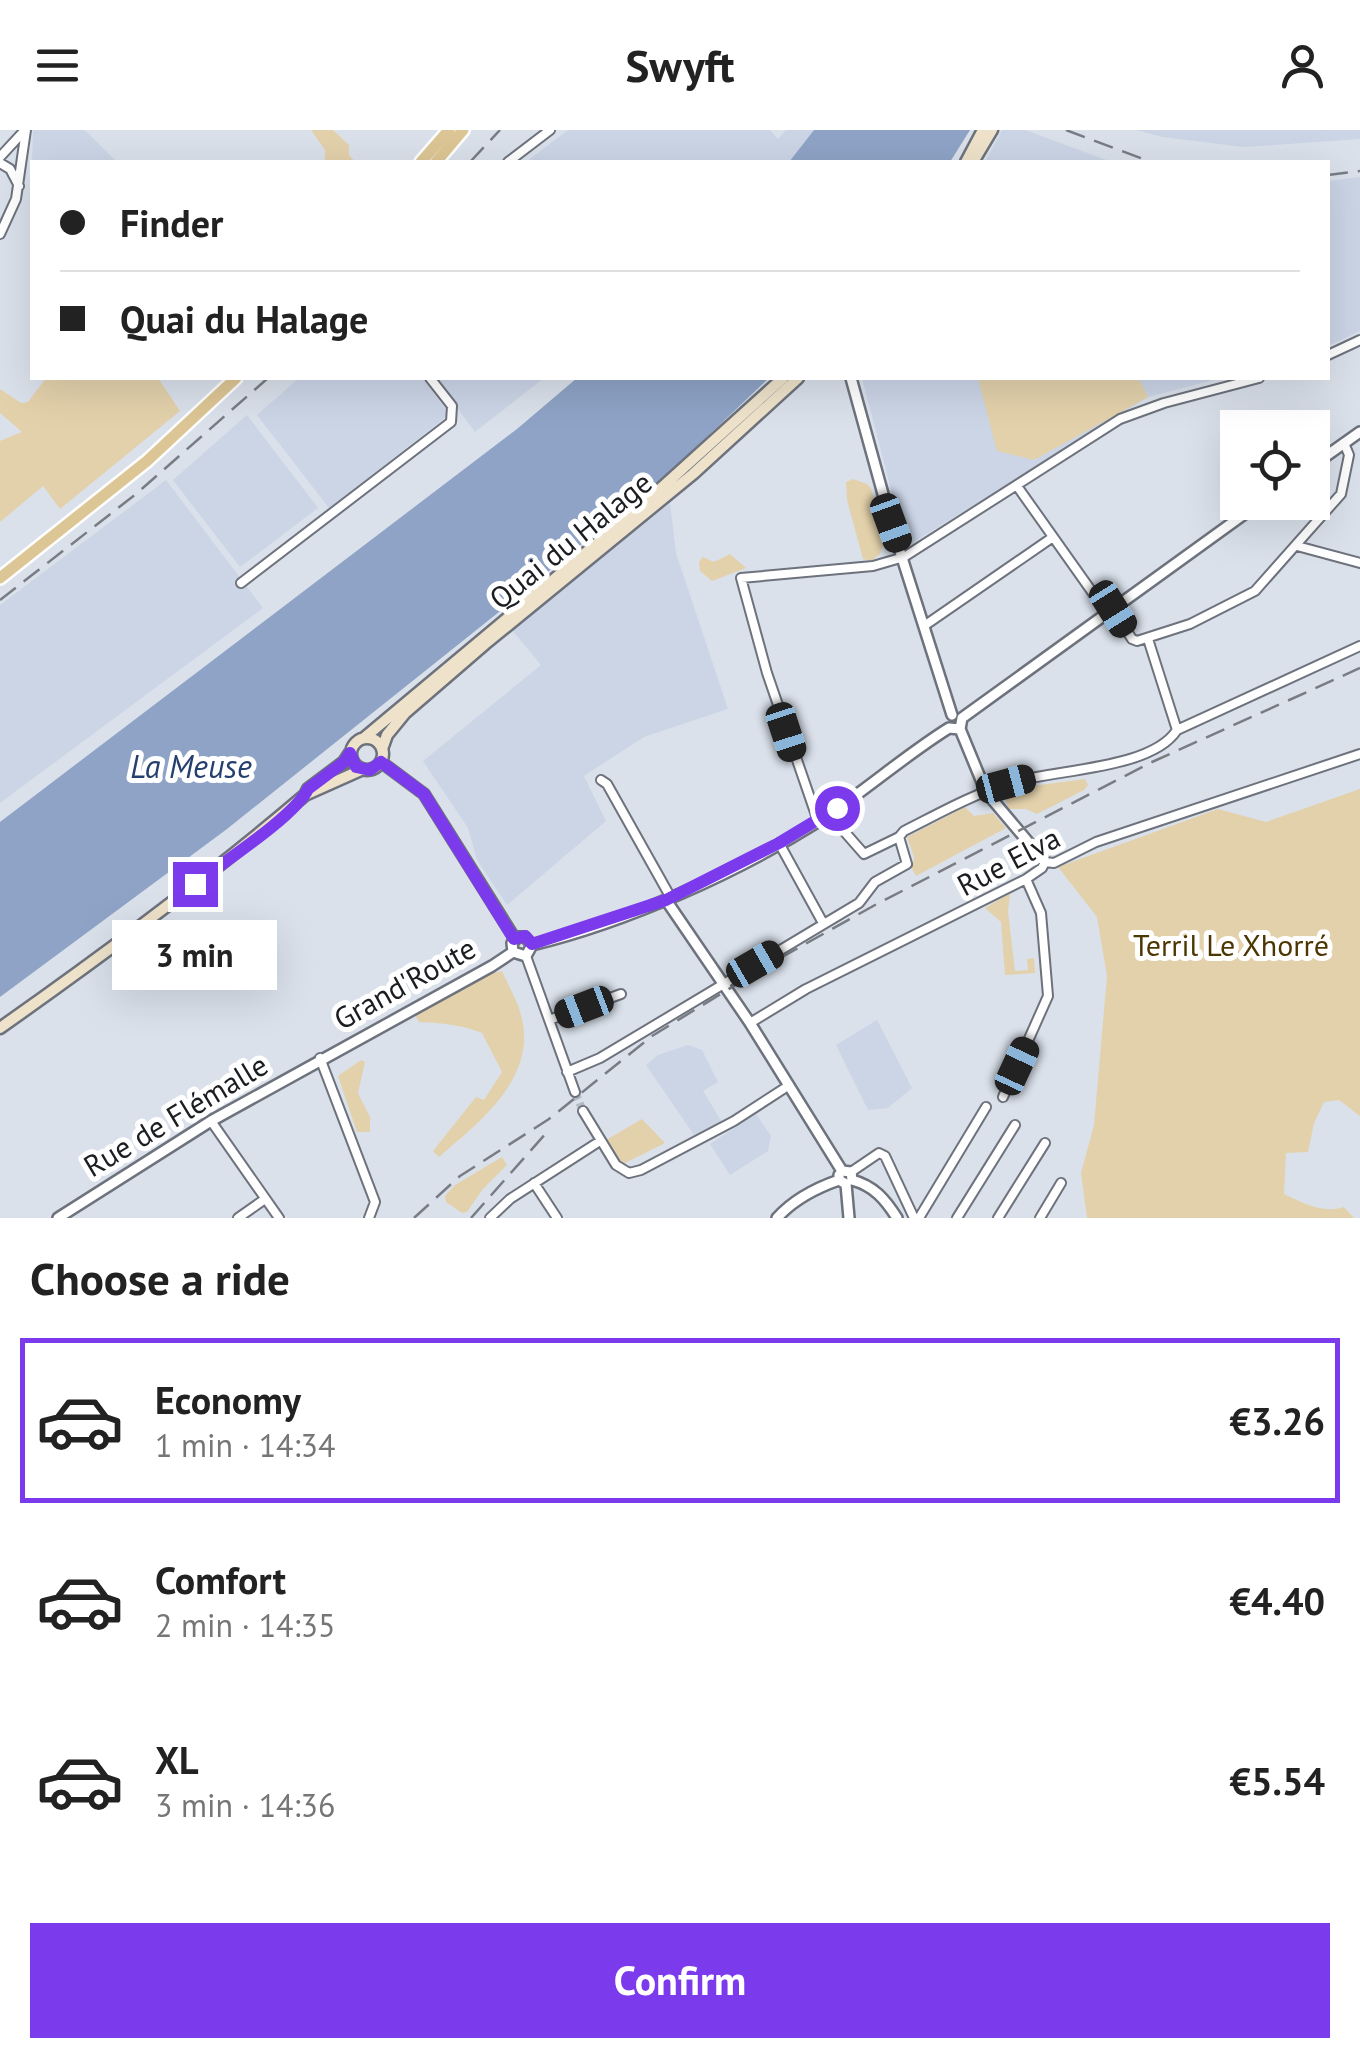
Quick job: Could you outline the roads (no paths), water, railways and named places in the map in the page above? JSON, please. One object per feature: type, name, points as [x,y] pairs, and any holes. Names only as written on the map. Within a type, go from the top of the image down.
[{"type":"main road","points":[[967,160],[983,130]]},
{"type":"main road","points":[[974,160],[992,130]]},
{"type":"main road","points":[[423,160],[458,131]]},
{"type":"main road","points":[[437,160],[458,131]]},
{"type":"main road","points":[[0,578],[162,448],[234,380]]},
{"type":"main road","name":"Quai du Halage","points":[[305,795],[344,762],[354,743],[638,510],[781,380]]},
{"type":"main road","name":"Quai du Halage","points":[[382,748],[405,713],[693,474],[796,380]]},
{"type":"main road","points":[[364,738],[373,739],[382,748],[381,762]]},
{"type":"main road","points":[[350,753],[352,763],[361,770]]},
{"type":"main road","name":"Quai du Halage","points":[[0,1028],[195,884],[305,795],[361,770],[375,768],[381,762]]},
{"type":"street","points":[[1,160],[26,130]]},
{"type":"street","points":[[0,234],[19,186],[26,130]]},
{"type":"street","points":[[511,160],[550,130]]},
{"type":"street","points":[[1,160],[22,162]]},
{"type":"street","points":[[1,160],[19,186]]},
{"type":"street","points":[[1330,353],[1360,340]]},
{"type":"street","points":[[241,583],[451,422],[452,406],[432,380]]},
{"type":"street","points":[[852,380],[956,723],[986,792],[1045,862]]},
{"type":"street","points":[[818,822],[779,710],[742,578],[873,566],[904,557],[1120,419],[1251,380]]},
{"type":"street","points":[[1330,453],[1360,432]]},
{"type":"street","points":[[1017,486],[1132,639],[1148,639],[1246,598],[1342,494],[1349,456],[1344,443]]},
{"type":"street","points":[[532,944],[668,899],[818,822],[1236,520]]},
{"type":"street","points":[[924,626],[1053,537]]},
{"type":"street","points":[[1297,546],[1360,563]]},
{"type":"street","points":[[1148,639],[1177,730]]},
{"type":"street","points":[[829,814],[864,854],[986,792],[1034,776],[1120,761],[1164,744],[1177,730],[1360,646]]},
{"type":"street","name":"Rue Elva","points":[[750,1023],[806,989],[1026,879],[1045,862],[1054,863],[1096,842],[1360,754]]},
{"type":"street","points":[[381,762],[424,794],[514,939]]},
{"type":"street","points":[[601,780],[608,784],[668,899],[846,1177],[848,1218]]},
{"type":"street","points":[[566,1072],[600,1058],[859,903],[875,882],[904,868],[908,860],[899,837]]},
{"type":"street","points":[[779,843],[823,924]]},
{"type":"street","points":[[1003,1096],[1048,996],[1041,914],[1026,879]]},
{"type":"street","name":"Grand'Route","points":[[525,936],[532,944],[526,956],[513,952],[514,939],[525,936]]},
{"type":"street","name":"Grand'Route","points":[[320,1058],[513,952]]},
{"type":"street","points":[[526,956],[575,1092]]},
{"type":"street","points":[[549,1020],[621,994]]},
{"type":"street","points":[[320,1058],[375,1202],[368,1218]]},
{"type":"street","name":"Rue de Flémalle","points":[[63,1217],[211,1121],[320,1058]]},
{"type":"street","points":[[583,1111],[616,1165],[624,1172],[633,1172],[734,1122],[788,1086]]},
{"type":"street","points":[[777,1218],[787,1207],[846,1177],[879,1153],[885,1156],[917,1218],[986,1107]]},
{"type":"street","points":[[211,1121],[279,1218]]},
{"type":"street","points":[[957,1218],[1015,1125]]},
{"type":"street","points":[[490,1218],[534,1183],[600,1141]]},
{"type":"street","points":[[998,1218],[1045,1144]]},
{"type":"street","points":[[846,1177],[866,1184],[884,1198],[897,1218]]},
{"type":"street","points":[[534,1183],[556,1218]]},
{"type":"street","points":[[1040,1218],[1062,1183]]},
{"type":"street","points":[[905,1198],[928,1199]]},
{"type":"street","points":[[238,1218],[265,1199]]},
{"type":"water","points":[[814,130],[970,130],[951,160],[791,160]]},
{"type":"water","name":"La Meuse","points":[[575,380],[767,380],[672,470],[499,612],[227,829],[0,997],[0,822],[517,429]]},
{"type":"tunnel","points":[[575,1092],[583,1111]]},
{"type":"railway","points":[[472,160],[500,130]]},
{"type":"railway","points":[[1066,130],[1146,160]]},
{"type":"railway","points":[[1330,175],[1360,171]]},
{"type":"railway","points":[[0,600],[136,494],[266,380]]},
{"type":"railway","points":[[414,1218],[460,1176],[549,1119],[652,1036],[773,962],[1152,762],[1360,668]]},
{"type":"railway","points":[[471,1218],[547,1132]]},
{"type":"park label","name":"Terril Le Xhorré","points":[[1231,946]]}]
